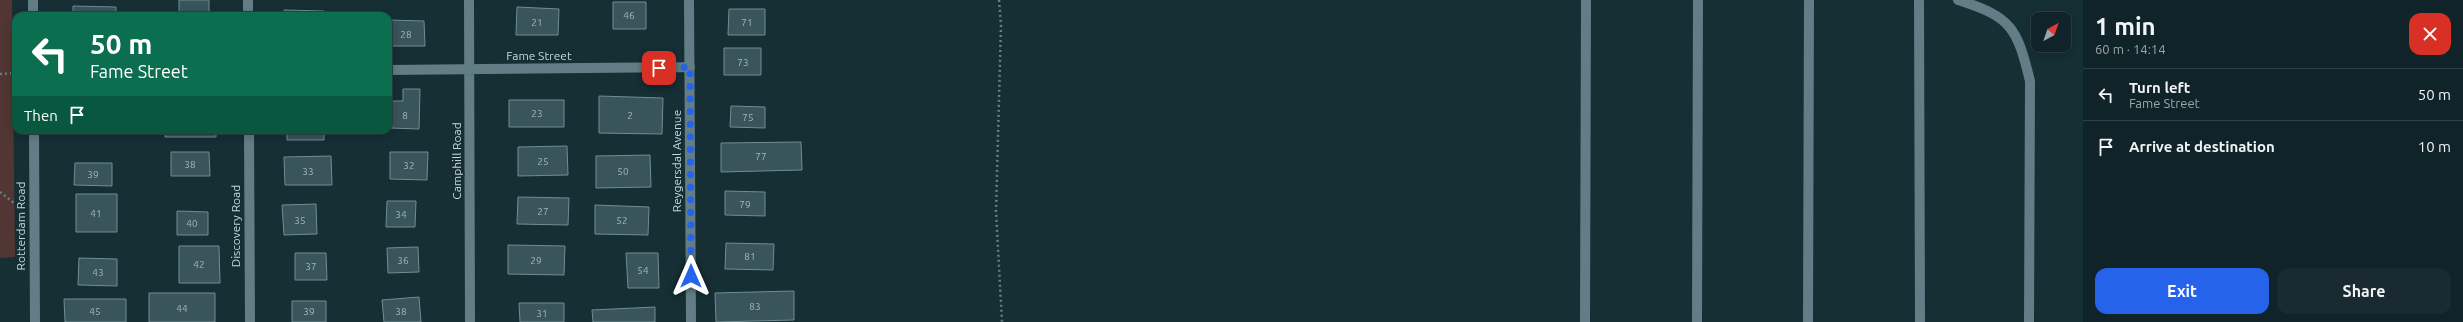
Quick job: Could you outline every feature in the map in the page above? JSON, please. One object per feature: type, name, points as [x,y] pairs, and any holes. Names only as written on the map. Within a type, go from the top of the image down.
[{"type":"street","points":[[33,0],[33,12]]},
{"type":"street","points":[[248,0],[248,12]]},
{"type":"street","name":"Camphill Road","points":[[469,0],[470,322]]},
{"type":"street","name":"Reygersdal Avenue","points":[[689,0],[691,322]]},
{"type":"street","points":[[1585,322],[1586,0]]},
{"type":"street","points":[[1697,322],[1698,0]]},
{"type":"street","points":[[1808,322],[1809,0]]},
{"type":"street","points":[[1919,0],[1920,322]]},
{"type":"street","points":[[1958,0],[1983,7],[2004,20],[2021,44],[2028,74],[2030,322]]},
{"type":"street","name":"Fame Street","points":[[392,70],[690,67]]},
{"type":"street","name":"Rotterdam Road","points":[[34,134],[34,322]]},
{"type":"street","name":"Discovery Road","points":[[249,134],[250,322]]},
{"type":"path","points":[[999,0],[1001,25],[996,211],[1002,322]]},
{"type":"path","points":[[0,74],[12,73]]},
{"type":"shaded area","points":[[0,0],[12,0],[12,134],[14,134],[15,257],[0,258]]},
{"type":"building","points":[[179,0],[209,0],[209,12],[179,12]]},
{"type":"building","points":[[613,2],[646,2],[646,29],[613,29]]},
{"type":"building","points":[[73,6],[116,7],[116,12],[73,12]]},
{"type":"building","points":[[517,7],[559,9],[558,35],[516,35]]},
{"type":"building","points":[[729,9],[765,9],[765,35],[728,35]]},
{"type":"building","points":[[284,10],[324,11],[324,12],[284,12]]},
{"type":"building","points":[[392,20],[424,21],[425,46],[392,46]]},
{"type":"building","points":[[724,48],[761,48],[761,75],[724,75]]},
{"type":"building","points":[[403,89],[420,89],[419,129],[392,128],[392,101],[403,101]]},
{"type":"building","points":[[599,96],[663,98],[662,134],[599,133]]},
{"type":"building","points":[[509,100],[564,100],[564,127],[509,127]]},
{"type":"building","points":[[731,106],[765,107],[765,128],[730,127]]},
{"type":"building","points":[[165,134],[216,134],[216,137],[165,137]]},
{"type":"building","points":[[287,134],[324,134],[324,140],[287,140]]},
{"type":"building","points":[[801,142],[802,170],[721,172],[721,143]]},
{"type":"building","points":[[567,146],[568,175],[518,176],[518,147]]},
{"type":"building","points":[[171,152],[209,152],[210,176],[171,176]]},
{"type":"building","points":[[390,152],[428,152],[427,180],[390,179]]},
{"type":"building","points":[[650,155],[651,187],[596,188],[596,156]]},
{"type":"building","points":[[331,156],[332,185],[285,185],[284,157]]},
{"type":"building","points":[[75,163],[112,163],[112,186],[74,185]]},
{"type":"building","points":[[725,191],[765,192],[765,216],[725,215]]},
{"type":"building","points":[[76,194],[117,194],[117,232],[76,232]]},
{"type":"building","points":[[518,197],[569,198],[568,225],[517,224]]},
{"type":"building","points":[[387,201],[416,201],[415,227],[386,227]]},
{"type":"building","points":[[316,204],[317,234],[284,235],[282,205]]},
{"type":"building","points":[[595,205],[649,207],[648,235],[595,234]]},
{"type":"building","points":[[177,211],[208,212],[208,235],[177,235]]},
{"type":"building","points":[[726,243],[774,244],[773,270],[725,269]]},
{"type":"building","points":[[508,245],[565,246],[564,275],[508,274]]},
{"type":"building","points":[[179,246],[219,246],[220,283],[179,283]]},
{"type":"building","points":[[418,247],[419,272],[388,273],[387,248]]},
{"type":"building","points":[[295,253],[326,253],[327,280],[295,280]]},
{"type":"building","points":[[626,253],[658,253],[659,288],[628,288]]},
{"type":"building","points":[[79,258],[117,259],[117,286],[78,285]]},
{"type":"building","points":[[794,291],[794,320],[716,322],[715,293]]},
{"type":"building","points":[[149,293],[215,293],[215,322],[149,322]]},
{"type":"building","points":[[419,297],[421,322],[384,322],[382,300]]},
{"type":"building","points":[[64,299],[126,299],[126,322],[65,322]]},
{"type":"building","points":[[292,301],[326,301],[326,322],[292,322]]},
{"type":"building","points":[[519,303],[564,303],[564,322],[520,322]]},
{"type":"building","points":[[655,307],[655,322],[593,322],[592,310]]},
{"type":"route","points":[[659,68],[690,67],[691,276]]}]
